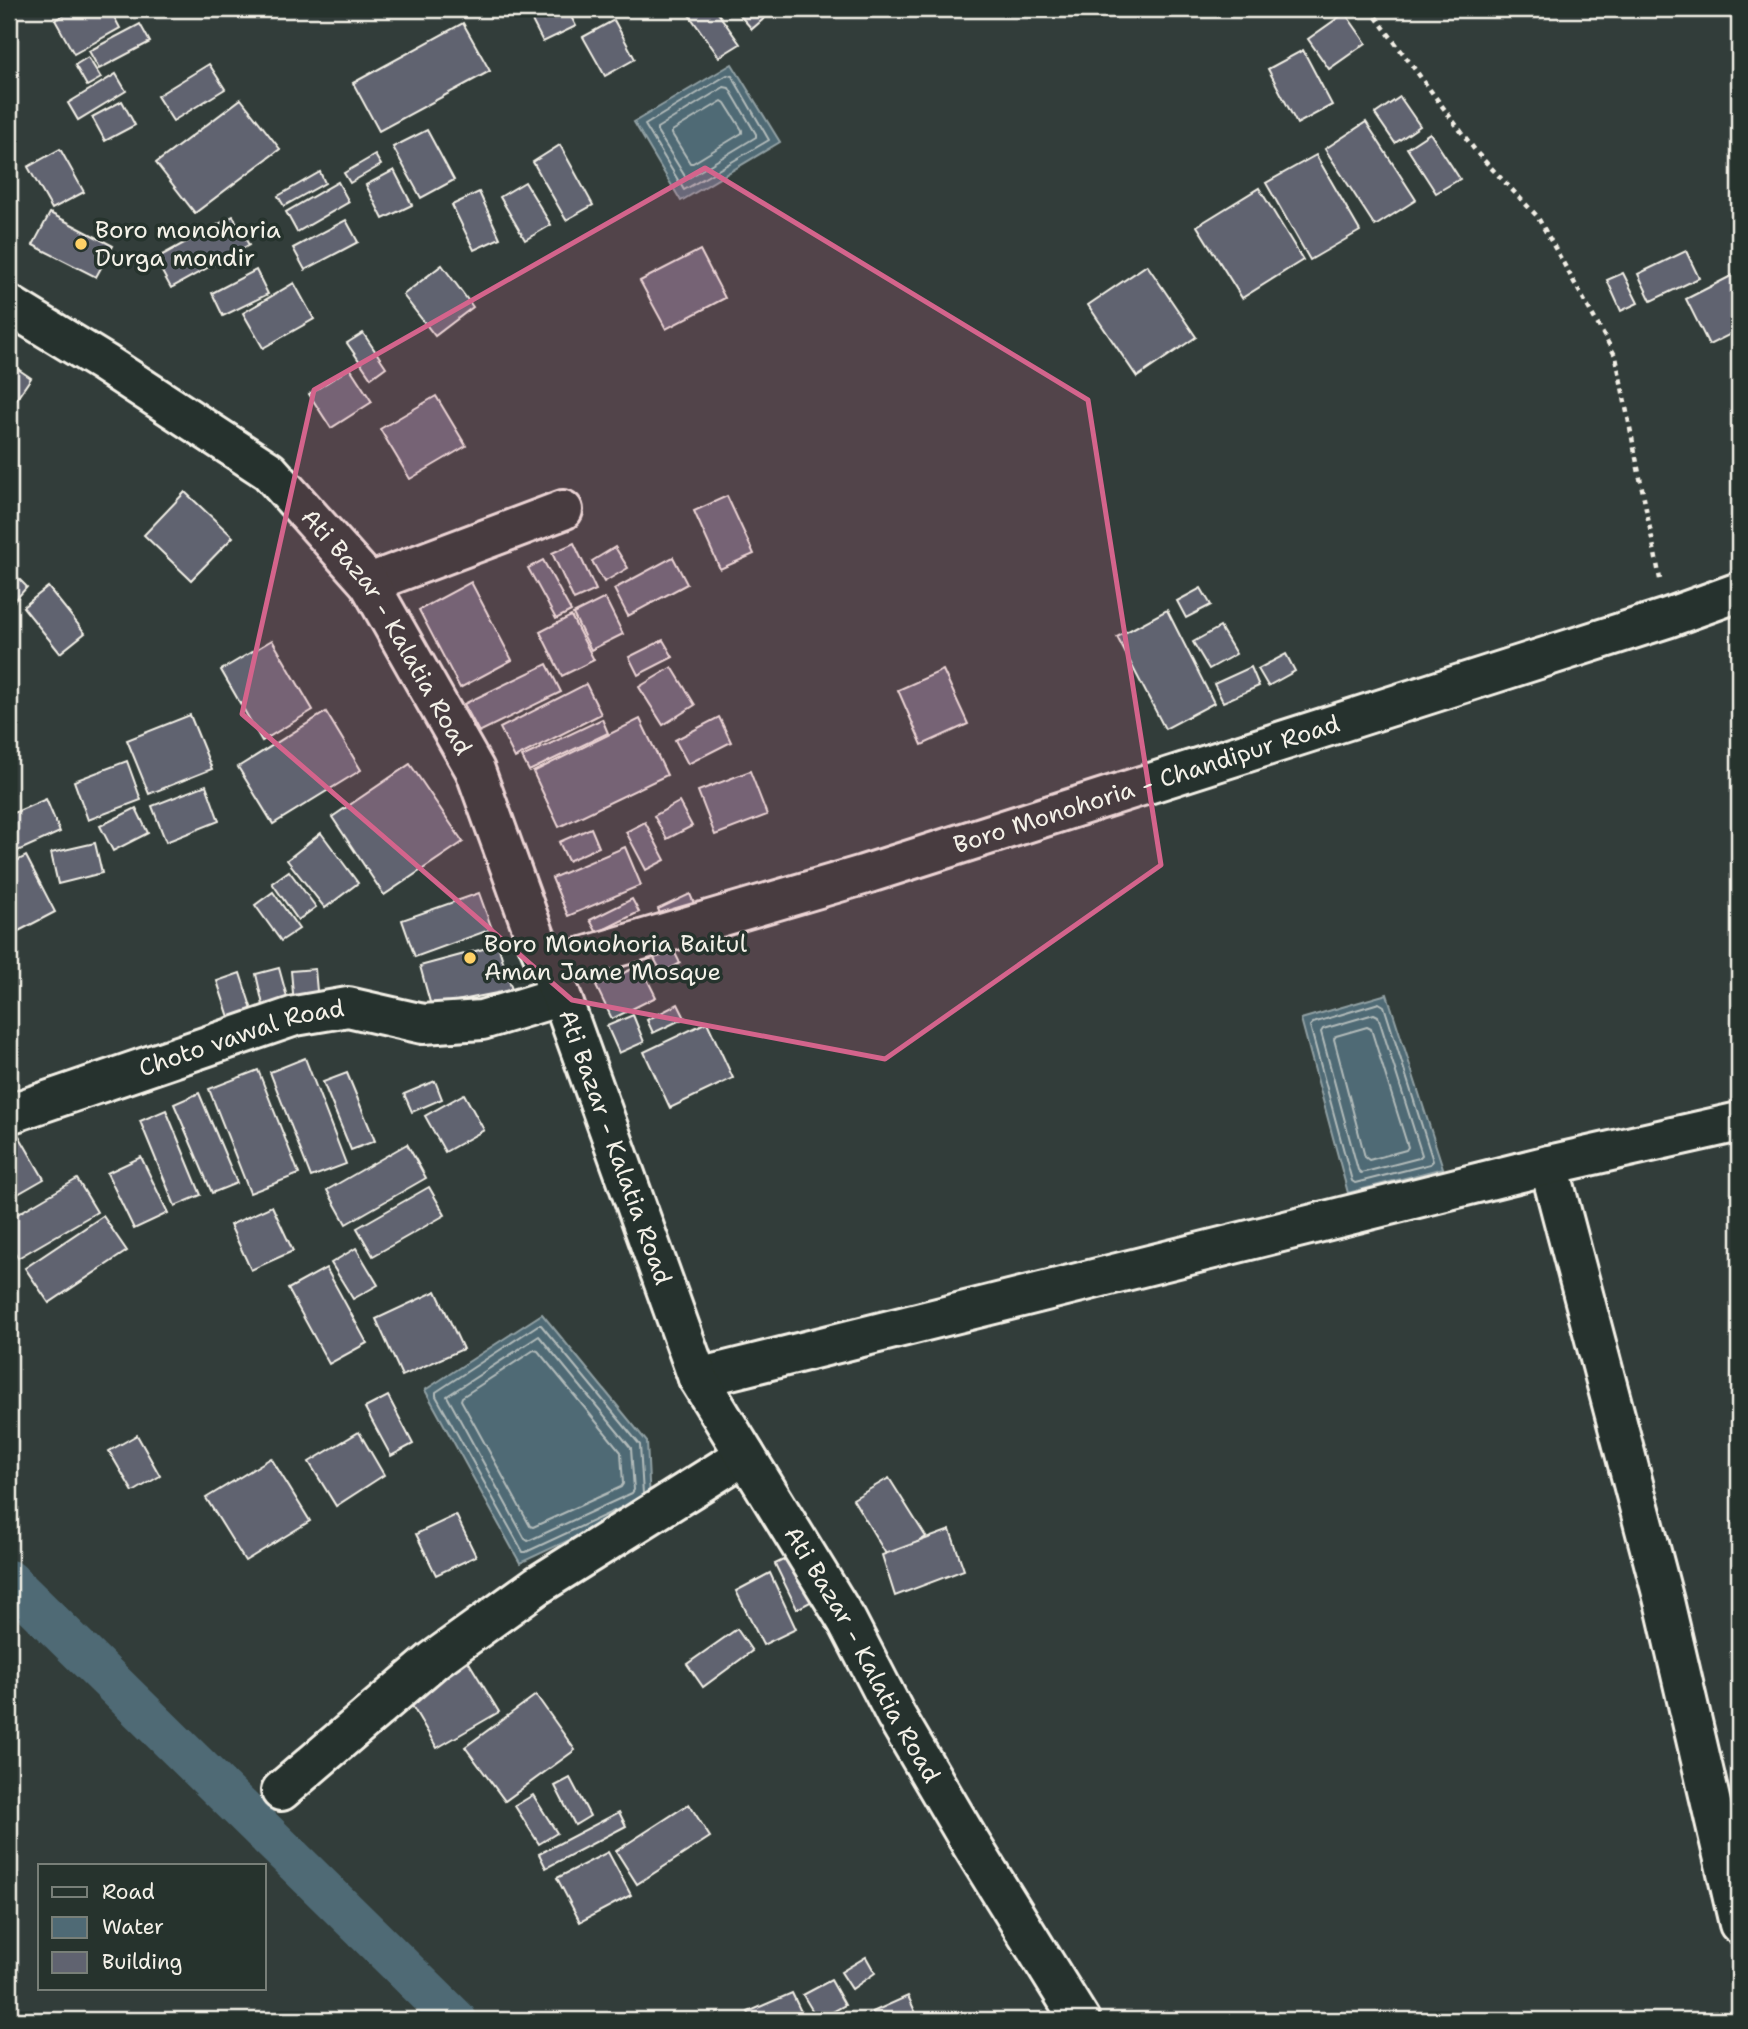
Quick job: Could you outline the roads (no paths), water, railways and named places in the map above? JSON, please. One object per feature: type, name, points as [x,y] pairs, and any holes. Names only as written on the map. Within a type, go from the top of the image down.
[{"type":"street","name":"Ati Bazar - Kalatia Road","points":[[9,305],[104,363],[269,471],[369,583],[475,770],[535,936],[555,981],[698,1378],[847,1621],[896,1716],[971,1844],[1080,2020]]},
{"type":"street","points":[[369,583],[563,510]]},
{"type":"street","name":"Boro Monohoria - Chandipur Road","points":[[555,981],[863,875],[1667,618],[1739,592]]},
{"type":"street","name":"Choto vawal Road","points":[[9,1114],[295,1016],[348,1007],[423,1024],[482,1020],[555,981]]},
{"type":"street","points":[[698,1378],[1549,1165],[1739,1122]]},
{"type":"street","points":[[1549,1165],[1664,1601],[1739,1924]]},
{"type":"street","points":[[281,1791],[434,1660],[538,1586],[745,1455]]},
{"type":"water","points":[[732,64],[780,142],[681,201],[634,122]]},
{"type":"water","points":[[1387,994],[1443,1168],[1348,1193],[1301,1019]]},
{"type":"water","points":[[542,1314],[647,1442],[650,1502],[520,1563],[425,1390]]},
{"type":"waterway","points":[[9,1581],[456,2020]]},
{"type":"place","name":"Boro monohoria Durga mondir","points":[[81,244]]},
{"type":"place","name":"Boro Monohoria Baitul Aman Jame Mosque","points":[[470,958]]}]
